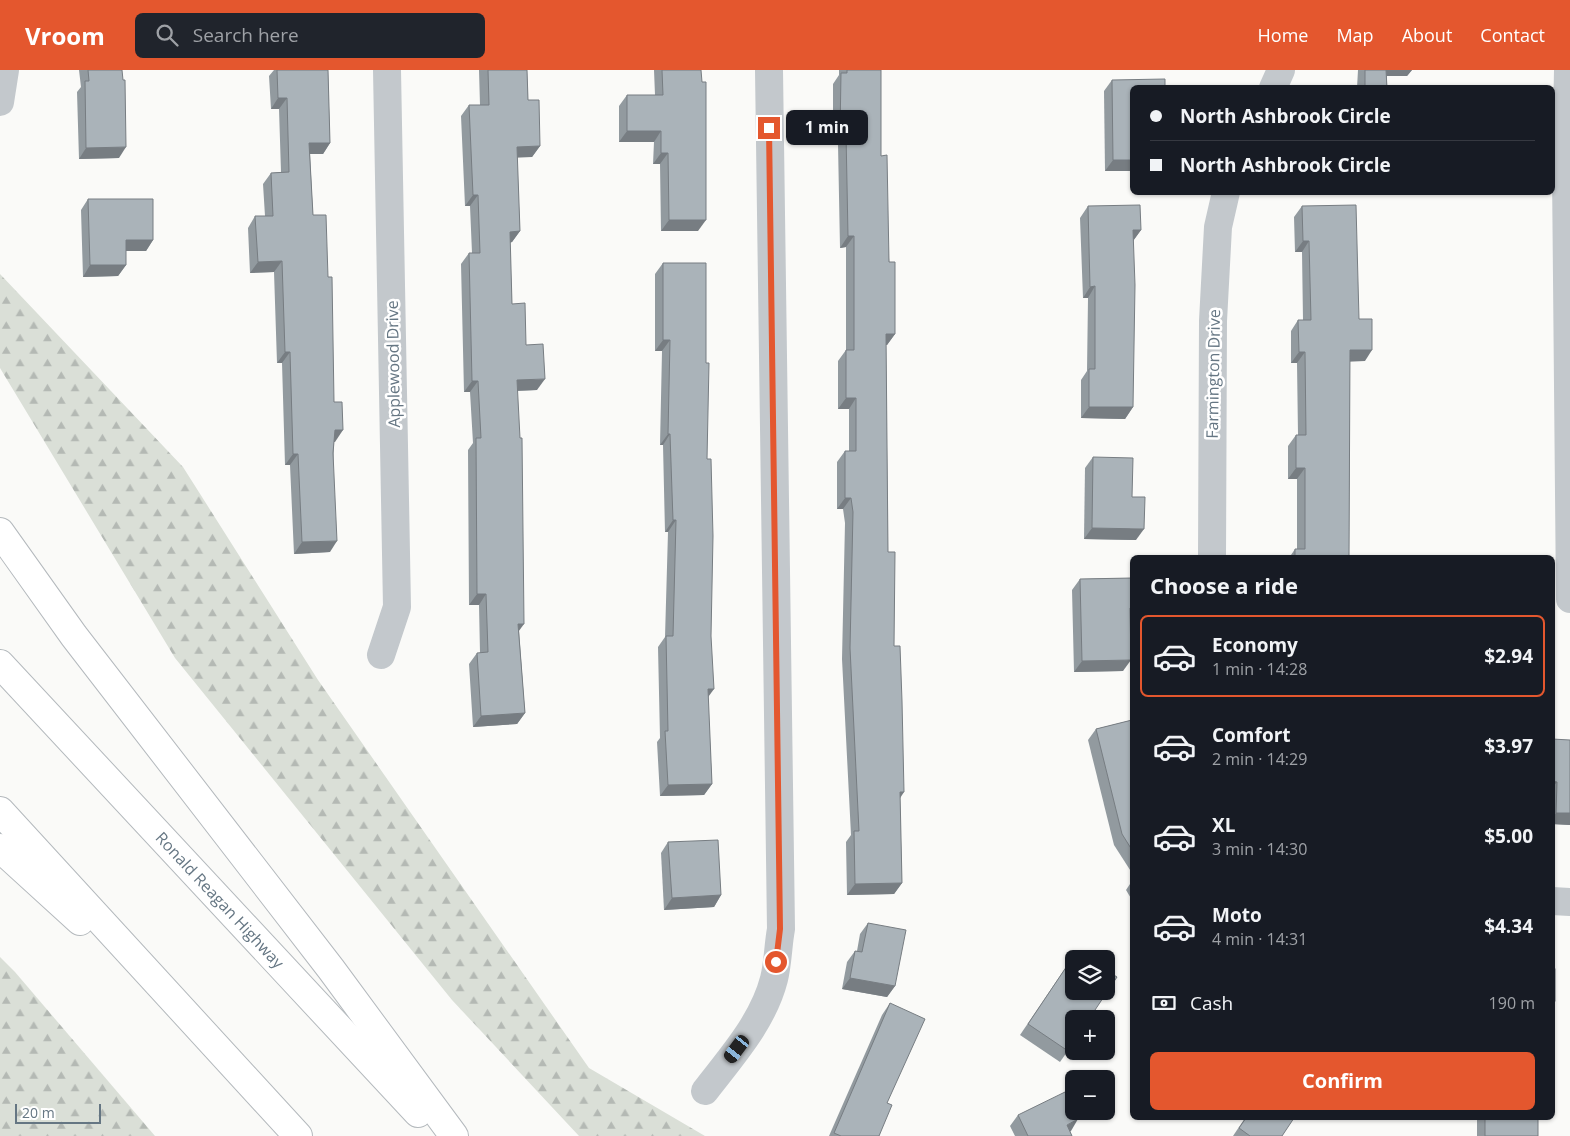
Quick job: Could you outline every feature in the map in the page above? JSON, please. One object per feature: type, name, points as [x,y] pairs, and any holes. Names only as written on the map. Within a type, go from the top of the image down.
[{"type":"highway","points":[[0,532],[74,636],[331,970],[454,1136]]},
{"type":"highway","name":"Ronald Reagan Highway","points":[[0,664],[440,1136]]},
{"type":"highway","points":[[0,811],[298,1136]]},
{"type":"highway","points":[[0,848],[210,1041]]},
{"type":"street","points":[[0,102],[6,70]]},
{"type":"street","name":"Applewood Drive","points":[[381,655],[397,607],[387,70]]},
{"type":"street","points":[[706,1091],[747,1036],[762,1009],[774,979],[780,929],[769,70]]},
{"type":"street","points":[[1274,85],[1281,70]]},
{"type":"street","points":[[1568,70],[1566,172],[1570,599]]},
{"type":"street","name":"Farmington Drive","points":[[1212,555],[1213,320],[1218,227],[1225,195]]},
{"type":"street","points":[[1555,901],[1570,902]]},
{"type":"green space","points":[[0,274],[183,467],[318,680],[589,1068],[705,1136],[579,1136],[452,1000],[175,658],[0,368]]},
{"type":"green space","points":[[0,957],[15,972],[155,1136],[0,1136]]},
{"type":"building","points":[[88,70],[122,70],[123,80],[125,80],[126,147],[86,148],[85,81],[89,81]]},
{"type":"building","points":[[277,70],[328,70],[330,143],[309,143],[313,215],[326,215],[328,277],[332,277],[334,402],[342,402],[343,430],[335,430],[333,453],[337,541],[302,542],[298,454],[293,454],[290,352],[285,352],[282,261],[258,262],[255,216],[273,216],[271,173],[289,172],[287,98],[278,98]]},
{"type":"building","points":[[488,70],[527,70],[528,100],[539,100],[540,146],[517,147],[520,231],[510,232],[512,304],[525,303],[526,345],[543,344],[545,379],[517,380],[520,438],[522,438],[524,624],[518,624],[525,713],[481,716],[477,653],[488,652],[486,594],[477,594],[476,438],[481,438],[478,381],[472,381],[469,253],[480,253],[478,195],[473,195],[469,105],[489,105]]},
{"type":"building","points":[[662,70],[701,70],[702,82],[706,82],[706,220],[669,220],[668,153],[661,153],[661,131],[627,131],[627,95],[663,95]]},
{"type":"building","points":[[847,70],[881,70],[881,156],[887,155],[889,262],[895,262],[895,334],[886,334],[888,552],[895,552],[894,646],[900,646],[904,792],[900,792],[902,883],[855,884],[854,831],[859,831],[850,648],[853,512],[851,498],[845,498],[845,451],[856,451],[856,398],[846,398],[846,350],[854,350],[854,236],[848,236],[846,133],[840,133],[841,73],[847,73]]},
{"type":"building","points":[[1365,70],[1386,70],[1387,85],[1365,85]]},
{"type":"building","points":[[1165,79],[1165,85],[1130,85],[1130,160],[1113,160],[1112,80]]},
{"type":"building","points":[[88,199],[153,199],[153,240],[126,240],[126,265],[90,265]]},
{"type":"building","points":[[1140,205],[1141,230],[1133,230],[1135,285],[1133,407],[1089,407],[1089,369],[1095,369],[1095,286],[1090,287],[1088,206]]},
{"type":"building","points":[[1356,205],[1359,319],[1372,319],[1372,350],[1350,350],[1349,555],[1295,555],[1295,549],[1305,549],[1305,468],[1296,468],[1296,435],[1306,435],[1305,352],[1299,352],[1298,320],[1311,320],[1309,241],[1303,241],[1302,206]]},
{"type":"building","points":[[663,263],[706,263],[706,363],[709,363],[707,459],[711,459],[713,536],[711,636],[714,689],[708,689],[712,784],[668,785],[665,731],[668,731],[666,636],[673,636],[676,520],[673,520],[670,434],[668,434],[670,340],[663,340]]},
{"type":"building","points":[[1093,457],[1133,458],[1132,497],[1145,497],[1144,529],[1092,528]]},
{"type":"building","points":[[1130,578],[1130,660],[1082,661],[1080,579]]},
{"type":"building","points":[[1130,720],[1130,847],[1122,834],[1096,729]]},
{"type":"building","points":[[1555,739],[1570,740],[1570,813],[1556,813],[1557,782],[1555,782]]},
{"type":"building","points":[[718,840],[721,895],[672,898],[668,842]]},
{"type":"building","points":[[868,923],[906,930],[895,986],[850,978],[855,951],[862,952]]},
{"type":"building","points":[[1065,969],[1065,1000],[1102,1000],[1095,1010],[1065,1010],[1065,1049],[1028,1024]]},
{"type":"building","points":[[890,1003],[925,1019],[887,1103],[892,1105],[879,1136],[841,1136],[834,1133]]},
{"type":"building","points":[[1065,1092],[1065,1120],[1076,1120],[1067,1125],[1072,1136],[1028,1136],[1018,1115]]},
{"type":"building","points":[[1245,1120],[1293,1120],[1282,1136],[1250,1136],[1239,1128]]},
{"type":"building","points":[[1485,1120],[1538,1120],[1538,1136],[1485,1136]]},
{"type":"route","points":[[769,128],[780,929],[776,962]]}]
